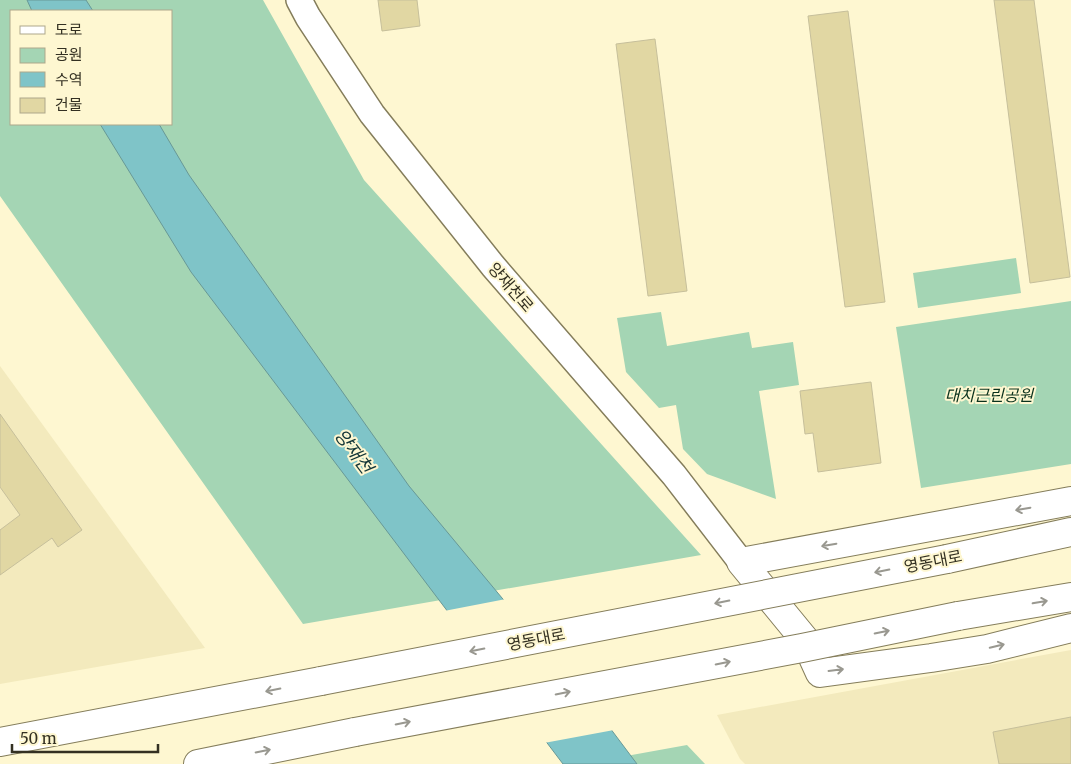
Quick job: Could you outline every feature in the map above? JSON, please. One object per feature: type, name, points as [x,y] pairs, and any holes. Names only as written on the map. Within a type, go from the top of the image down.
[{"type":"main road","points":[[1071,501],[741,562],[805,640],[820,673],[987,649],[1071,628]]},
{"type":"main road","name":"영동대로","points":[[0,742],[320,681],[1071,532]]},
{"type":"main road","points":[[198,764],[355,732],[783,652],[958,616],[1071,597]]},
{"type":"street","name":"양재천로","points":[[298,0],[378,121],[493,266],[674,475],[741,562]]},
{"type":"shaded area","points":[[0,366],[205,648],[0,684]]},
{"type":"shaded area","points":[[1071,650],[1071,764],[745,764],[740,759],[717,715]]},
{"type":"green space","points":[[0,0],[263,0],[364,180],[701,555],[303,624],[0,196]]},
{"type":"green space","points":[[1016,258],[1021,293],[918,308],[913,273]]},
{"type":"green space","name":"대치근린공원","points":[[1071,301],[1071,464],[921,488],[896,327]]},
{"type":"green space","points":[[661,312],[667,346],[749,332],[752,348],[793,342],[799,385],[759,391],[776,499],[707,474],[683,449],[676,405],[659,408],[626,372],[617,318]]},
{"type":"green space","points":[[687,745],[705,764],[582,764]]},
{"type":"water","points":[[27,0],[86,0],[92,10],[32,10]]},
{"type":"water","name":"양재천","points":[[101,125],[160,125],[189,175],[409,486],[610,728],[637,764],[563,764],[191,272]]},
{"type":"pier","points":[[506,599],[614,730],[544,743],[444,611]]},
{"type":"building","points":[[378,0],[417,0],[420,26],[382,31]]},
{"type":"building","points":[[994,0],[1034,0],[1070,277],[1030,283]]},
{"type":"building","points":[[848,11],[885,302],[845,307],[808,16]]},
{"type":"building","points":[[655,39],[687,291],[648,296],[616,44]]},
{"type":"building","points":[[871,382],[881,463],[818,472],[813,433],[805,434],[800,391]]},
{"type":"building","points":[[0,414],[82,530],[58,547],[52,538],[0,575],[0,530],[20,515],[0,487]]},
{"type":"building","points":[[1071,717],[1071,764],[999,764],[993,732]]}]
